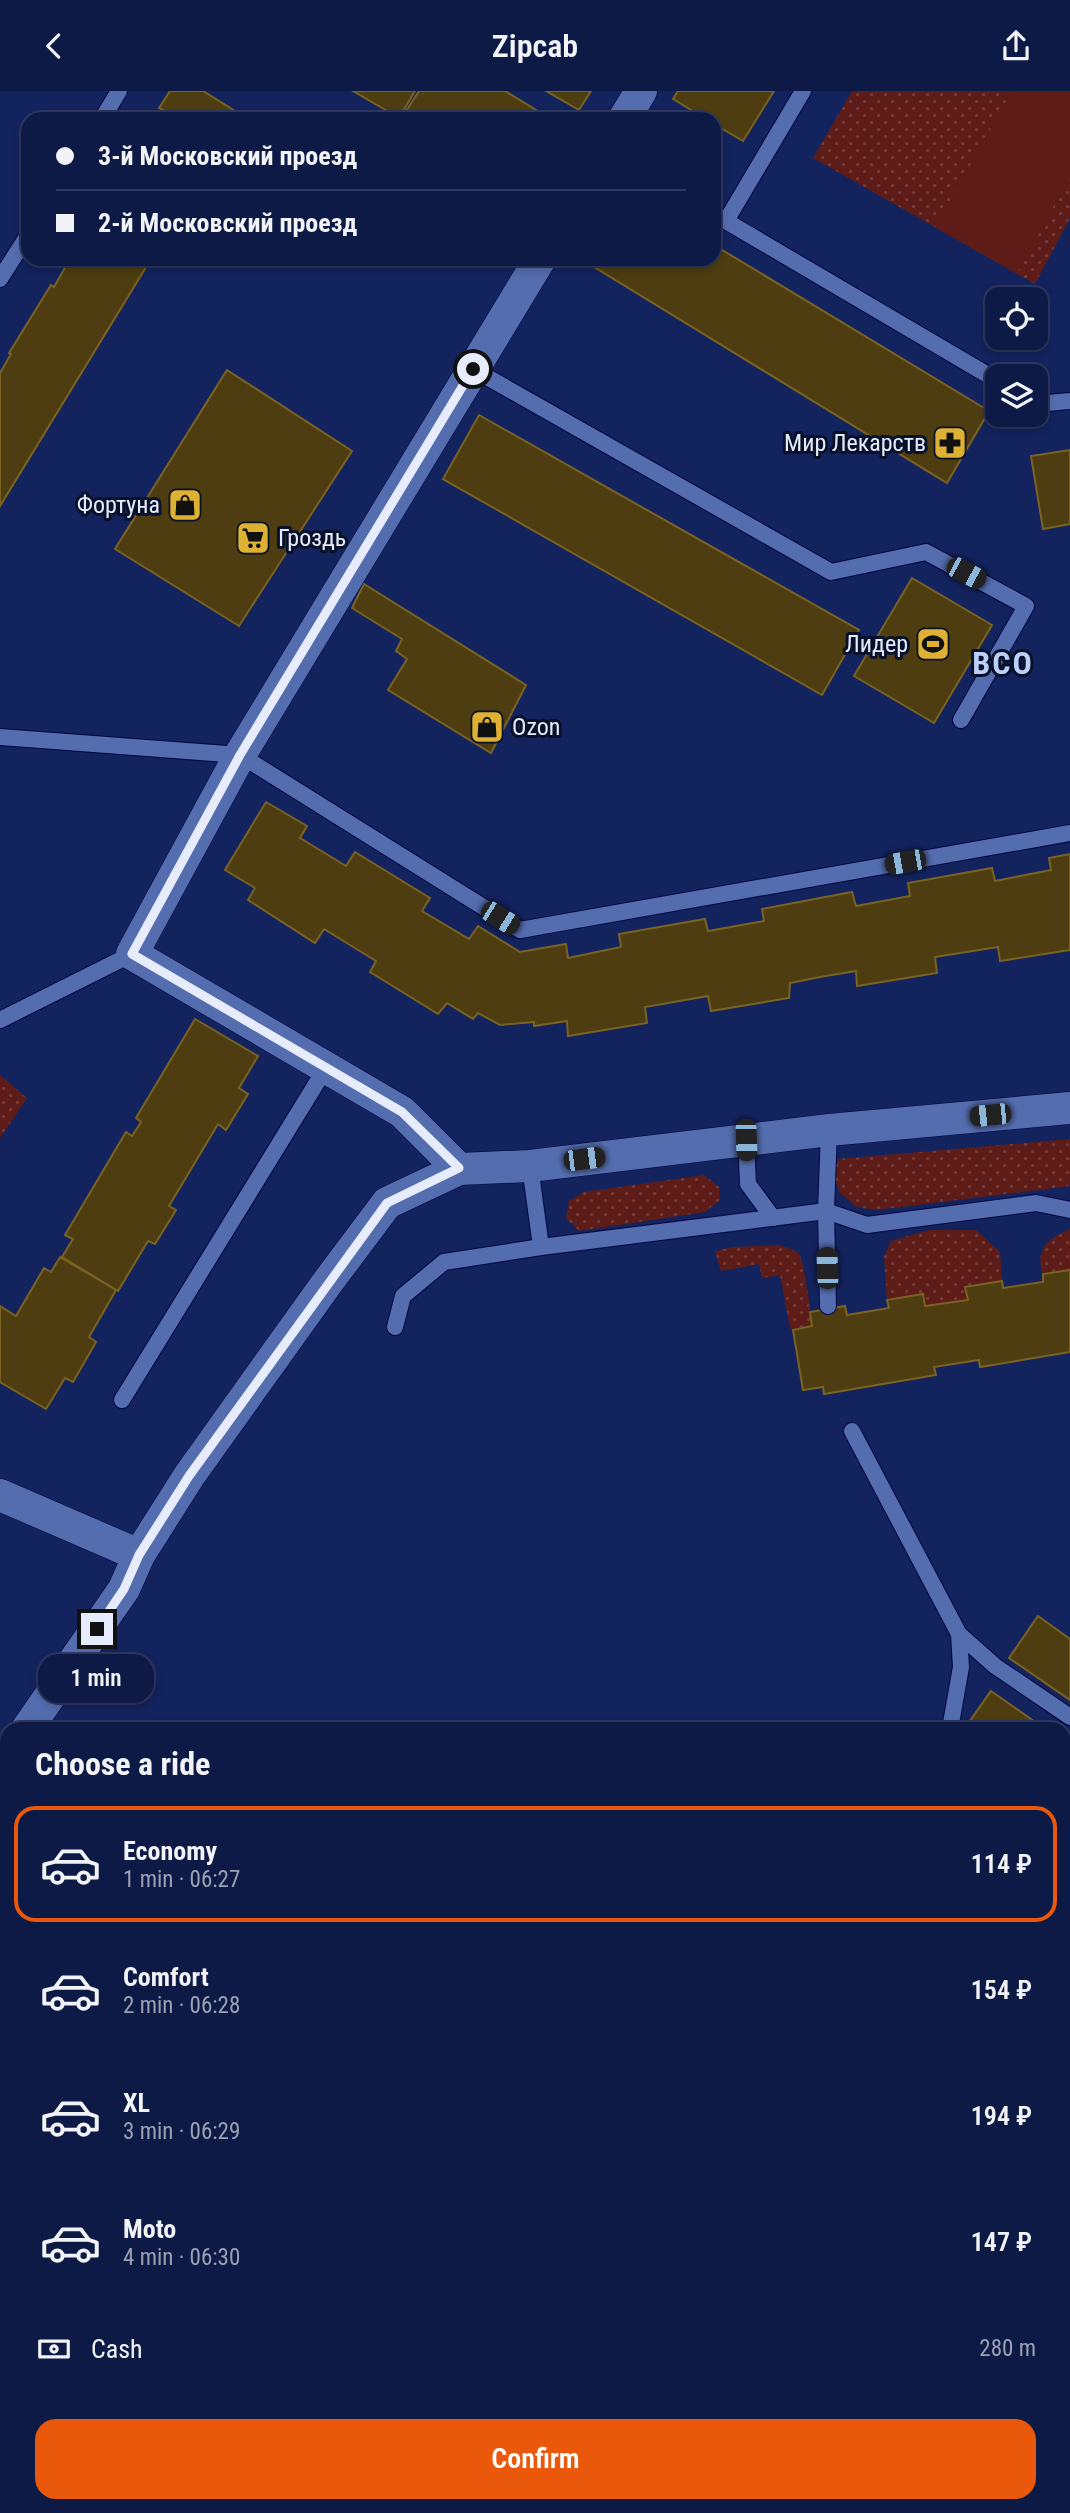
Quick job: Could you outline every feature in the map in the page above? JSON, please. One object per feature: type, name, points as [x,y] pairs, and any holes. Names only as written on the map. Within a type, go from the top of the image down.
[{"type":"street","points":[[628,112],[641,91]]},
{"type":"street","points":[[459,1168],[402,1112],[132,954],[240,755],[536,266]]},
{"type":"street","points":[[32,1722],[124,1589],[139,1555],[189,1476],[387,1203],[459,1168],[530,1166],[829,1131],[1070,1108]]},
{"type":"street","points":[[0,1495],[139,1555]]},
{"type":"lane","points":[[106,112],[119,91]]},
{"type":"lane","points":[[721,216],[803,91]]},
{"type":"lane","points":[[721,219],[985,373]]},
{"type":"lane","points":[[0,279],[21,246]]},
{"type":"lane","points":[[473,369],[831,572],[926,552],[1026,606],[961,720]]},
{"type":"lane","points":[[1048,403],[1070,401]]},
{"type":"lane","points":[[0,737],[240,755],[520,930],[1070,833]]},
{"type":"lane","points":[[0,1020],[132,954]]},
{"type":"lane","points":[[122,1400],[327,1066]]},
{"type":"lane","points":[[828,1305],[826,1211],[829,1131]]},
{"type":"lane","points":[[746,1140],[747,1184],[773,1218]]},
{"type":"lane","points":[[530,1166],[541,1247]]},
{"type":"lane","points":[[395,1327],[403,1296],[444,1262],[826,1211],[867,1225],[1036,1203],[1070,1210]]},
{"type":"lane","points":[[852,1431],[959,1635],[995,1666],[1070,1717]]},
{"type":"lane","points":[[951,1722],[961,1667],[959,1635]]},
{"type":"shaded area","points":[[852,91],[1070,91],[1070,218],[1035,284],[813,158]]},
{"type":"shaded area","points":[[1012,91],[1070,91],[1070,176],[1017,274],[935,227]]},
{"type":"shaded area","points":[[0,1075],[27,1098],[0,1138]]},
{"type":"shaded area","points":[[1070,1139],[1070,1186],[877,1210],[857,1207],[840,1193],[833,1175],[838,1159]]},
{"type":"shaded area","points":[[704,1175],[719,1187],[720,1200],[705,1212],[579,1231],[566,1218],[569,1201],[584,1192]]},
{"type":"shaded area","points":[[1070,1229],[1070,1270],[1043,1274],[1040,1258],[1045,1245]]},
{"type":"shaded area","points":[[928,1230],[976,1230],[1000,1252],[1002,1281],[966,1287],[968,1300],[925,1306],[923,1294],[887,1300],[884,1257],[891,1241]]},
{"type":"shaded area","points":[[779,1245],[795,1251],[801,1258],[812,1326],[793,1330],[790,1328],[780,1275],[762,1278],[759,1264],[721,1271],[715,1251],[733,1247]]},
{"type":"building","points":[[170,91],[203,91],[237,112],[162,112],[163,110],[159,108]]},
{"type":"building","points":[[353,91],[415,91],[403,112],[389,112]]},
{"type":"building","points":[[419,91],[505,91],[540,112],[406,112]]},
{"type":"building","points":[[546,91],[591,91],[579,110]]},
{"type":"building","points":[[678,91],[774,91],[743,141],[721,128],[721,112],[694,112],[673,99]]},
{"type":"building","points":[[721,249],[985,409],[985,418],[947,483],[592,266],[721,266]]},
{"type":"building","points":[[66,266],[147,266],[0,506],[0,373],[11,354],[9,353],[51,285],[54,287]]},
{"type":"building","points":[[227,370],[352,451],[239,626],[115,549]]},
{"type":"building","points":[[479,415],[859,630],[822,695],[443,479]]},
{"type":"building","points":[[1070,450],[1070,524],[1043,529],[1031,456]]},
{"type":"building","points":[[912,578],[992,625],[934,723],[854,676]]},
{"type":"building","points":[[364,584],[526,685],[491,753],[388,690],[407,659],[396,651],[402,639],[352,608]]},
{"type":"building","points":[[266,802],[307,826],[300,838],[346,866],[355,852],[430,898],[422,911],[469,939],[478,926],[520,952],[566,944],[568,958],[621,947],[619,934],[705,919],[708,931],[764,921],[762,909],[852,892],[856,906],[910,896],[908,883],[992,868],[995,881],[1051,870],[1049,858],[1070,854],[1070,950],[1000,961],[998,947],[935,957],[937,973],[857,986],[856,971],[820,977],[790,983],[789,998],[711,1011],[708,996],[645,1007],[647,1023],[568,1036],[567,1021],[534,1026],[534,1022],[500,1025],[478,1013],[473,1019],[447,1003],[438,1014],[370,972],[376,961],[324,929],[315,943],[248,900],[255,888],[225,870]]},
{"type":"building","points":[[195,1019],[258,1056],[239,1088],[248,1094],[226,1130],[218,1124],[169,1206],[176,1210],[155,1244],[148,1241],[118,1291],[62,1257],[73,1239],[65,1235],[126,1132],[132,1136],[141,1122],[136,1118]]},
{"type":"building","points":[[60,1257],[116,1290],[89,1337],[96,1342],[73,1382],[65,1378],[46,1409],[0,1382],[0,1306],[16,1316],[44,1268],[51,1272]]},
{"type":"building","points":[[1070,1270],[1070,1352],[980,1367],[979,1360],[934,1367],[936,1375],[824,1394],[823,1387],[803,1390],[793,1330],[812,1326],[810,1312],[845,1306],[847,1315],[889,1308],[887,1300],[923,1294],[925,1306],[968,1300],[965,1287],[1002,1281],[1003,1288],[1043,1282],[1043,1274]]},
{"type":"building","points":[[1038,1616],[1070,1639],[1070,1700],[1009,1658]]},
{"type":"building","points":[[991,1691],[1035,1722],[969,1722]]},
{"type":"place","name":"Мир Лекарств","points":[[950,443]]},
{"type":"place","name":"Фортуна","points":[[185,505]]},
{"type":"place","name":"Гроздь","points":[[253,538]]},
{"type":"place","name":"Лидер","points":[[933,644]]},
{"type":"place","name":"Ozon","points":[[487,727]]},
{"type":"district","name":"ВСО","points":[[1003,663]]},
{"type":"route","points":[[97,1629],[124,1589],[139,1555],[189,1476],[387,1203],[459,1168],[402,1112],[132,954],[240,755],[473,369]]}]
